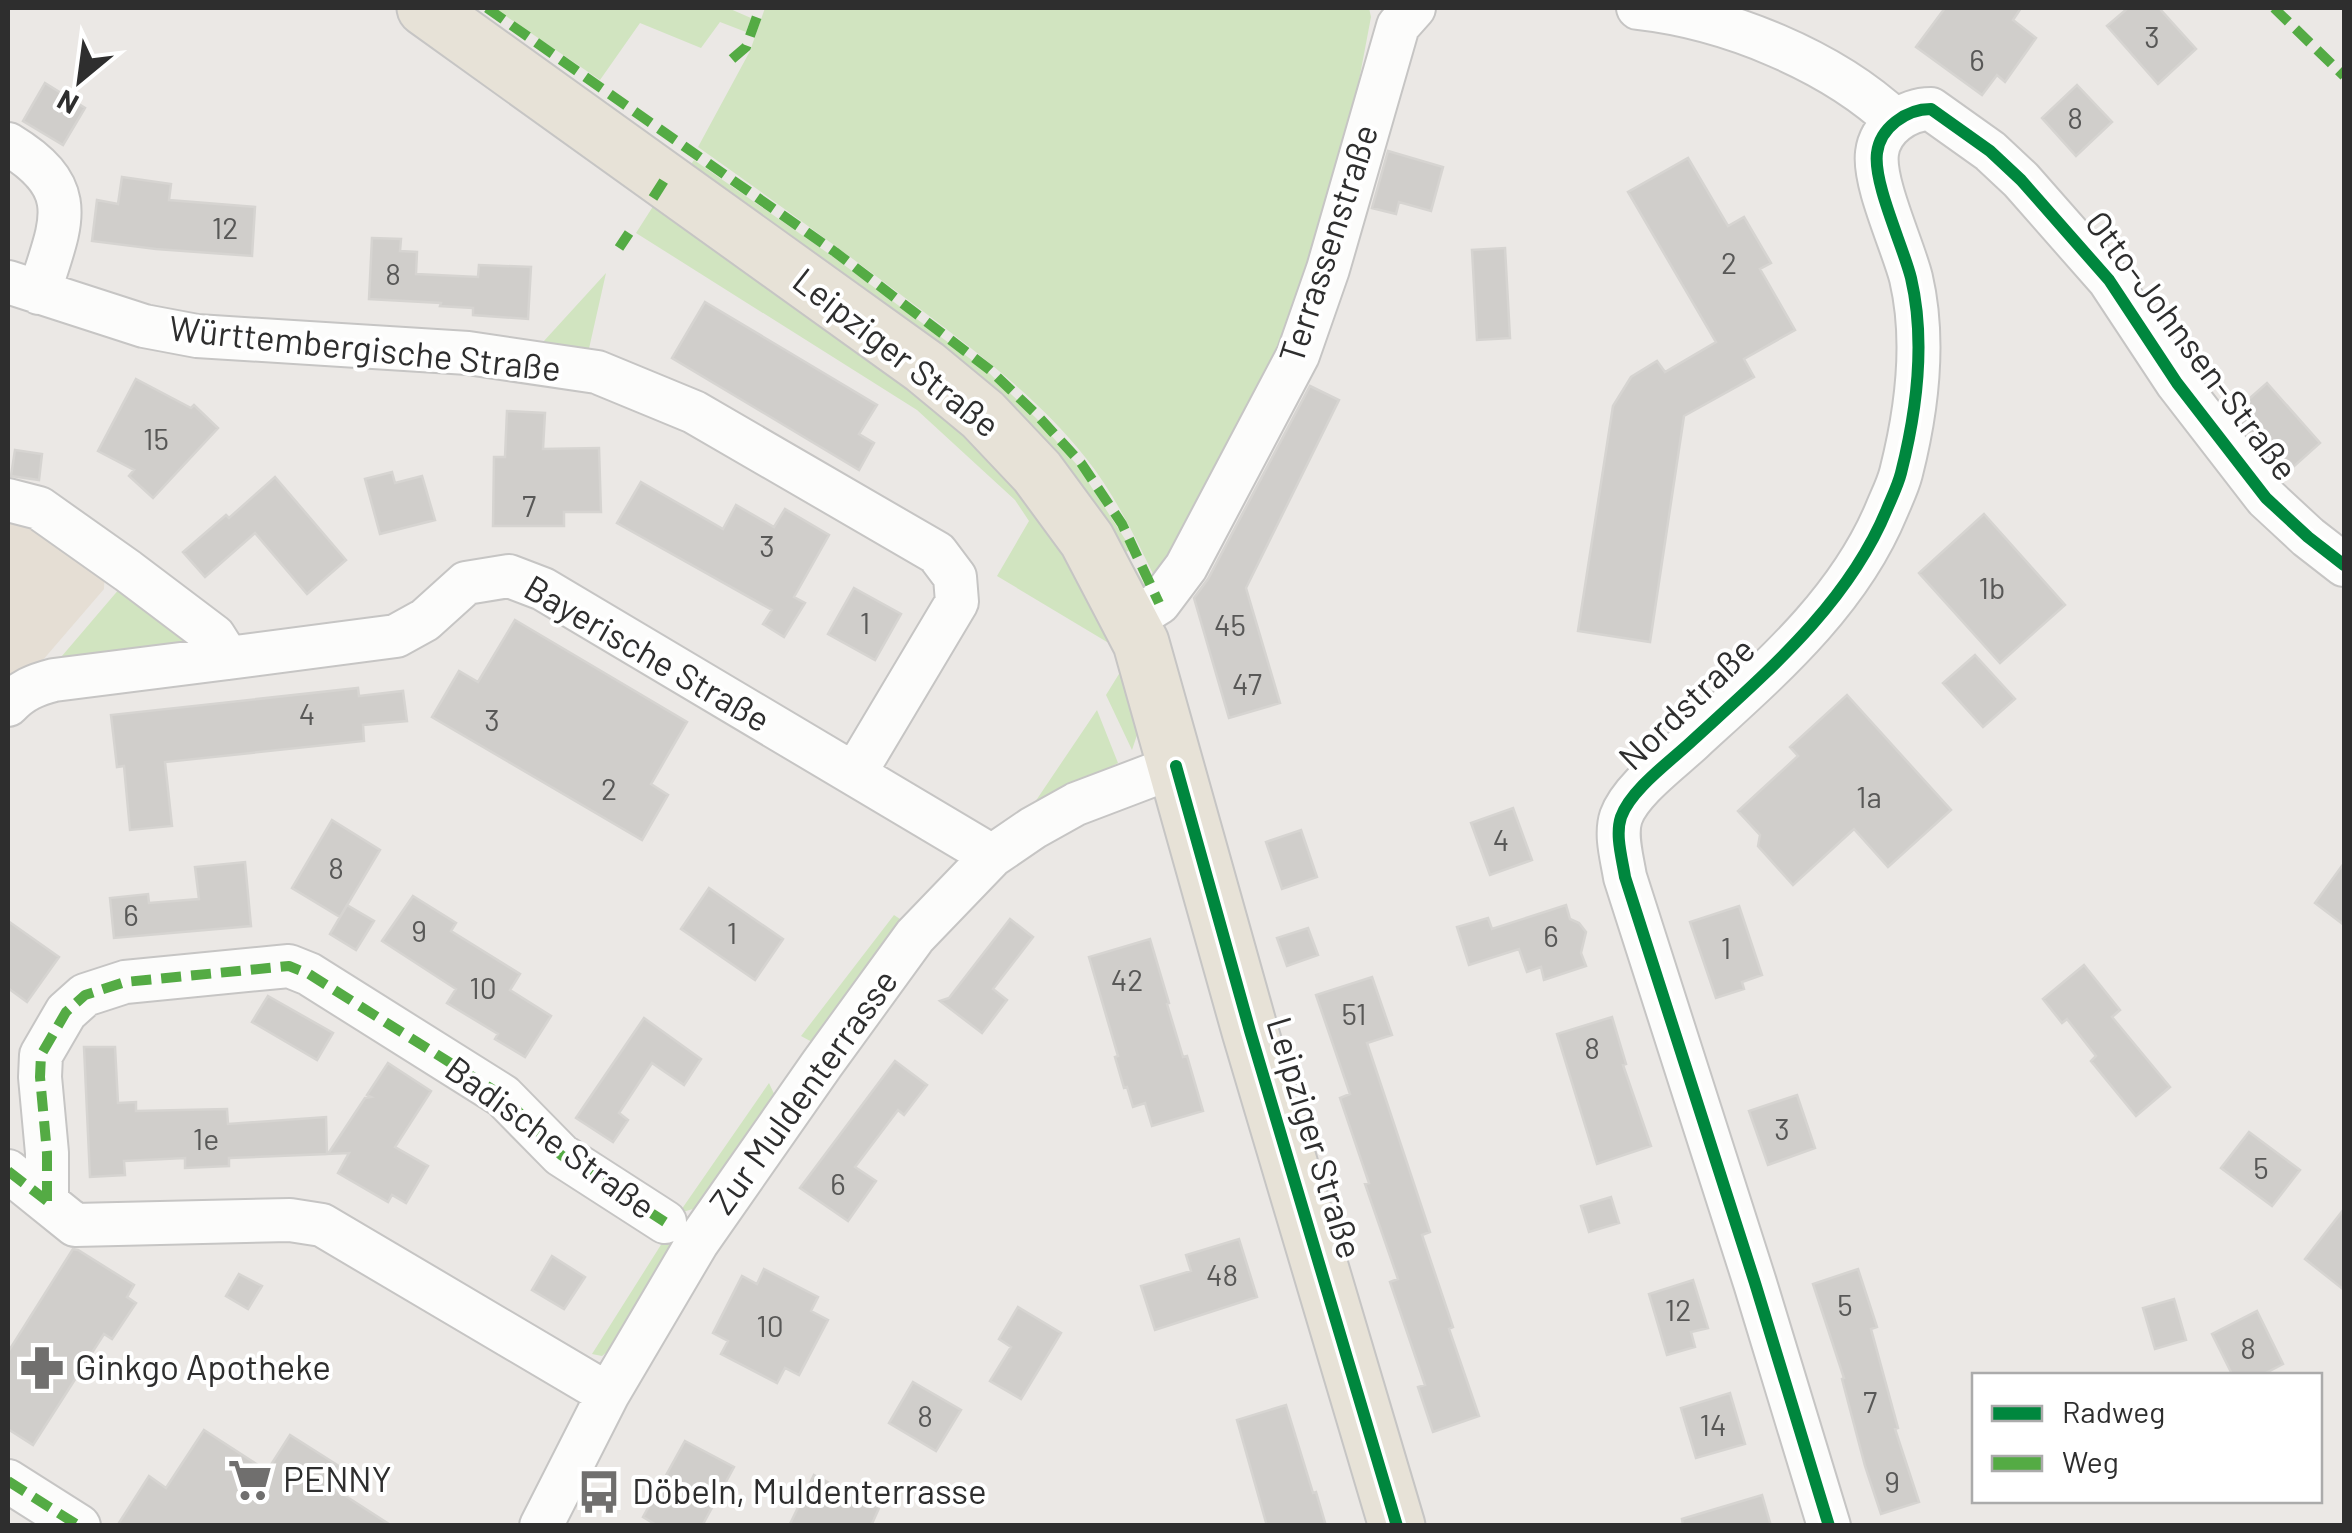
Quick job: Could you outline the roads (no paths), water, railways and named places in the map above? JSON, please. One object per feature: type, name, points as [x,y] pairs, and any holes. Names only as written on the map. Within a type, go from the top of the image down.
[{"type":"main road","name":"Leipziger Straße","points":[[425,8],[984,414],[1037,472],[1087,540],[1141,643],[1250,1031],[1397,1526]]},
{"type":"street","name":"Terrassenstraße","points":[[1130,621],[1159,603],[1186,567],[1298,355],[1328,269],[1398,26],[1414,8]]},
{"type":"street","points":[[1650,8],[1747,34],[1829,70],[1870,97],[1896,121]]},
{"type":"street","name":"Otto-Johnsen-Straße","points":[[1896,121],[1919,109],[1930,110],[1990,151],[2021,180],[2109,280],[2176,383],[2266,498],[2344,565]]},
{"type":"street","name":"Nordstraße","points":[[1829,1526],[1625,877],[1619,837],[1621,817],[1634,794],[1743,694],[1820,616],[1876,534],[1900,476],[1917,391],[1919,334],[1911,278],[1879,174],[1877,154],[1884,133],[1896,121]]},
{"type":"street","name":"Württembergische Straße","points":[[8,144],[48,174],[60,195],[60,225],[24,288],[144,326],[197,336],[468,353],[597,372],[694,412],[936,553],[954,577],[956,602],[855,773]]},
{"type":"street","points":[[8,500],[39,508],[128,571],[214,636],[228,658]]},
{"type":"street","name":"Bayerische Straße","points":[[8,704],[32,686],[54,680],[396,636],[424,620],[466,583],[509,576],[543,589],[992,856]]},
{"type":"street","name":"Zur Muldenterrasse","points":[[541,1526],[608,1394],[696,1243],[916,936],[992,856],[1033,828],[1076,804],[1176,766]]},
{"type":"street","name":"Badische Straße","points":[[47,1201],[42,1055],[66,1012],[85,995],[125,982],[289,966],[309,974],[503,1096],[561,1155],[664,1222]]},
{"type":"street","points":[[8,1171],[76,1224],[290,1220],[322,1225],[608,1394]]},
{"type":"street","points":[[8,1480],[79,1526]]},
{"type":"place","name":"Ginkgo Apotheke","points":[[42,1368]]},
{"type":"place","name":"PENNY","points":[[250,1480]]},
{"type":"place","name":"Döbeln, Muldenterrasse","points":[[599,1492]]}]
